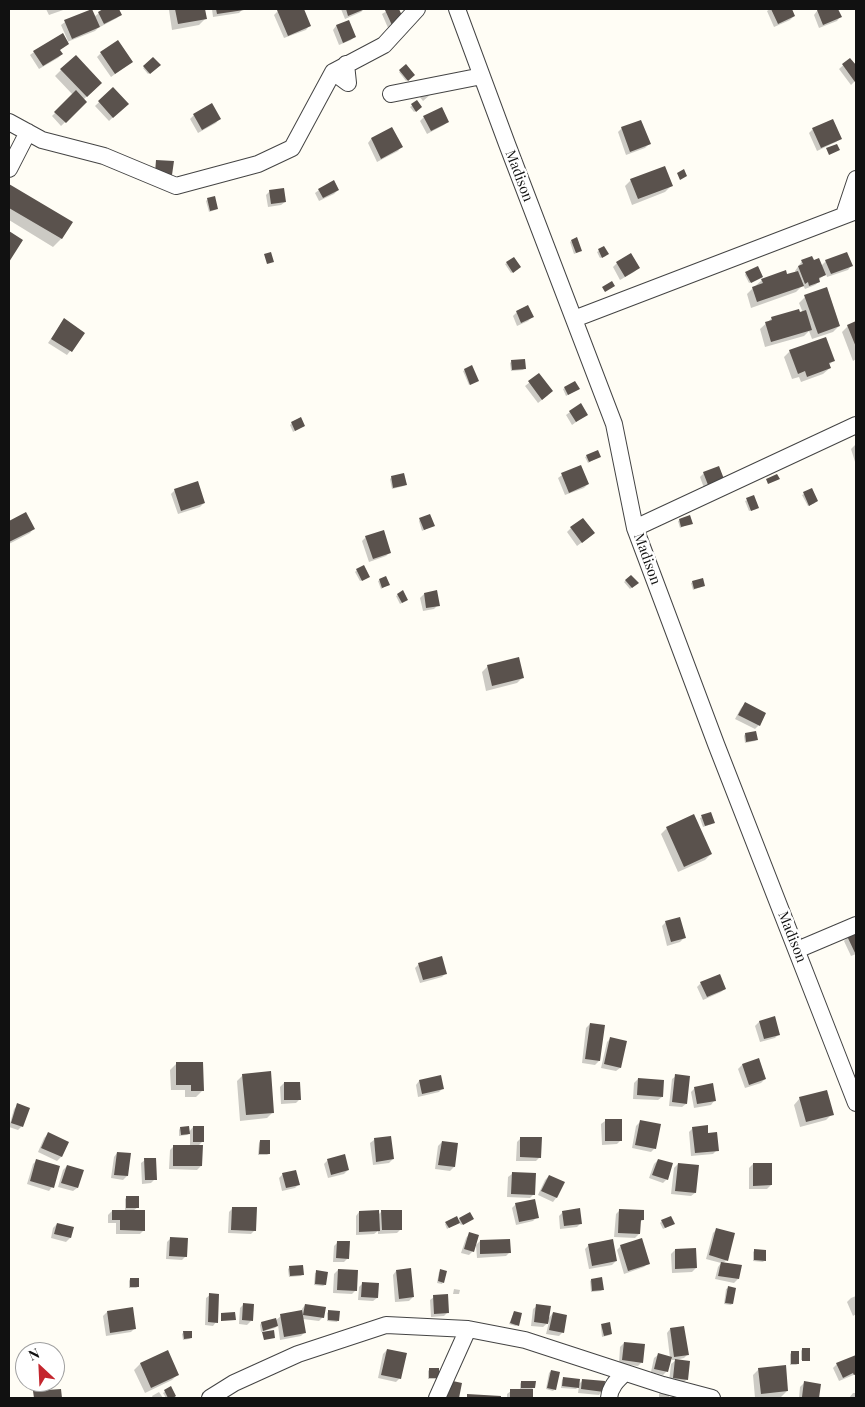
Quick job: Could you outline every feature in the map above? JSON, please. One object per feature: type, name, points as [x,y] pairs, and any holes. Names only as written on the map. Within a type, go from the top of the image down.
[{"type":"street","points":[[9,122],[42,140],[104,156],[176,186],[258,164],[292,148],[339,68],[384,45],[417,9]]},
{"type":"street","name":"Madison","points":[[457,9],[614,424],[635,528],[716,744],[856,1103]]},
{"type":"street","points":[[391,94],[482,76]]},
{"type":"street","points":[[9,169],[28,132]]},
{"type":"street","points":[[574,320],[850,213],[856,179]]},
{"type":"street","points":[[635,528],[856,425]]},
{"type":"street","points":[[797,950],[856,925]]},
{"type":"street","points":[[210,1398],[234,1383],[298,1354],[386,1325],[468,1330],[525,1340],[625,1373],[664,1392],[712,1398]]},
{"type":"street","points":[[437,1398],[468,1330]]},
{"type":"street","points":[[609,1398],[615,1381],[625,1373]]},
{"type":"building","points":[[92,9],[100,27],[72,39],[64,20]]},
{"type":"building","points":[[103,9],[119,9],[122,15],[104,24],[98,12]]},
{"type":"building","points":[[175,9],[205,9],[207,19],[178,24]]},
{"type":"building","points":[[216,9],[244,9],[244,10],[217,14]]},
{"type":"building","points":[[304,9],[311,26],[288,36],[277,10]]},
{"type":"building","points":[[346,9],[365,9],[348,16]]},
{"type":"building","points":[[399,9],[408,29],[396,34],[385,10]]},
{"type":"building","points":[[771,9],[792,9],[795,16],[778,24]]},
{"type":"building","points":[[838,9],[842,17],[823,25],[817,10]]},
{"type":"building","points":[[349,20],[356,37],[343,43],[336,25]]},
{"type":"building","points":[[63,33],[69,44],[60,50],[63,54],[43,66],[33,51]]},
{"type":"building","points":[[118,40],[133,62],[115,74],[100,52]]},
{"type":"building","points":[[76,55],[102,83],[87,97],[60,69]]},
{"type":"building","points":[[153,57],[161,65],[150,74],[143,66]]},
{"type":"building","points":[[850,58],[856,65],[855,82],[842,64]]},
{"type":"building","points":[[406,64],[415,75],[408,81],[399,70]]},
{"type":"building","points":[[113,87],[129,104],[113,118],[98,101]]},
{"type":"building","points":[[76,90],[87,102],[66,123],[54,112]]},
{"type":"building","points":[[417,100],[422,107],[416,112],[411,104]]},
{"type":"building","points":[[212,103],[221,119],[202,130],[193,114]]},
{"type":"building","points":[[442,107],[449,122],[431,131],[423,116]]},
{"type":"building","points":[[833,119],[842,139],[821,148],[812,128]]},
{"type":"building","points":[[641,120],[651,144],[630,152],[621,127]]},
{"type":"building","points":[[392,127],[403,147],[381,159],[371,138]]},
{"type":"building","points":[[837,144],[840,150],[829,155],[826,148]]},
{"type":"building","points":[[156,160],[174,161],[172,175],[155,173]]},
{"type":"building","points":[[665,166],[673,186],[638,199],[630,179]]},
{"type":"building","points":[[684,169],[687,176],[680,180],[677,173]]},
{"type":"building","points":[[334,180],[339,190],[323,198],[318,189]]},
{"type":"building","points":[[9,184],[73,222],[62,239],[9,208]]},
{"type":"building","points":[[284,188],[286,202],[271,204],[269,190]]},
{"type":"building","points":[[215,196],[218,209],[210,211],[207,198]]},
{"type":"building","points":[[9,231],[23,240],[9,262]]},
{"type":"building","points":[[577,237],[582,251],[576,253],[571,240]]},
{"type":"building","points":[[604,246],[609,254],[602,258],[598,249]]},
{"type":"building","points":[[271,252],[274,262],[267,264],[264,254]]},
{"type":"building","points":[[847,252],[853,266],[831,274],[825,260]]},
{"type":"building","points":[[631,253],[640,268],[625,277],[616,262]]},
{"type":"building","points":[[812,256],[814,260],[819,258],[826,275],[819,278],[820,282],[809,286],[808,282],[805,284],[798,266],[803,264],[801,260]]},
{"type":"building","points":[[514,257],[521,267],[513,273],[506,262]]},
{"type":"building","points":[[758,266],[763,277],[751,283],[745,272]]},
{"type":"building","points":[[786,270],[787,274],[798,271],[804,286],[757,302],[752,287],[763,283],[761,279]]},
{"type":"building","points":[[612,281],[615,286],[605,292],[602,287]]},
{"type":"building","points":[[827,287],[840,326],[818,334],[804,295]]},
{"type":"building","points":[[528,305],[534,317],[521,323],[516,311]]},
{"type":"building","points":[[799,309],[800,312],[806,310],[812,330],[771,342],[765,322],[772,320],[771,317]]},
{"type":"building","points":[[64,318],[85,333],[72,352],[51,339]]},
{"type":"building","points":[[856,321],[856,347],[847,325]]},
{"type":"building","points":[[826,337],[835,361],[829,363],[831,368],[807,377],[805,371],[798,374],[789,350]]},
{"type":"building","points":[[525,359],[526,369],[512,370],[511,360]]},
{"type":"building","points":[[472,365],[479,381],[470,385],[464,369]]},
{"type":"building","points":[[539,373],[553,391],[542,400],[528,381]]},
{"type":"building","points":[[575,381],[580,389],[568,395],[564,387]]},
{"type":"building","points":[[581,403],[588,415],[576,422],[569,411]]},
{"type":"building","points":[[301,417],[305,426],[295,431],[291,422]]},
{"type":"building","points":[[598,450],[601,457],[589,462],[586,455]]},
{"type":"building","points":[[581,465],[589,484],[569,493],[561,473]]},
{"type":"building","points":[[719,466],[724,479],[708,485],[703,472]]},
{"type":"building","points":[[404,473],[407,485],[393,488],[391,476]]},
{"type":"building","points":[[777,474],[780,479],[768,484],[766,479]]},
{"type":"building","points":[[198,481],[205,503],[181,511],[174,489]]},
{"type":"building","points":[[812,488],[818,501],[809,506],[803,492]]},
{"type":"building","points":[[754,495],[759,508],[751,511],[746,498]]},
{"type":"building","points":[[26,512],[35,529],[9,542],[9,521]]},
{"type":"building","points":[[430,514],[435,526],[424,530],[419,518]]},
{"type":"building","points":[[690,515],[693,524],[681,527],[679,519]]},
{"type":"building","points":[[583,518],[595,533],[582,543],[570,527]]},
{"type":"building","points":[[384,530],[391,553],[373,559],[365,536]]},
{"type":"building","points":[[364,565],[370,577],[362,581],[356,569]]},
{"type":"building","points":[[631,575],[639,583],[632,588],[625,580]]},
{"type":"building","points":[[386,576],[390,585],[382,588],[379,579]]},
{"type":"building","points":[[703,578],[705,586],[694,589],[692,581]]},
{"type":"building","points":[[403,590],[408,600],[402,603],[397,594]]},
{"type":"building","points":[[437,590],[440,606],[426,608],[424,593]]},
{"type":"building","points":[[519,657],[524,678],[492,686],[487,665]]},
{"type":"building","points":[[745,702],[766,713],[760,726],[738,715]]},
{"type":"building","points":[[756,731],[758,740],[746,742],[745,733]]},
{"type":"building","points":[[711,812],[715,823],[705,826],[701,815]]},
{"type":"building","points":[[694,814],[712,854],[684,867],[666,827]]},
{"type":"building","points":[[680,917],[686,938],[671,942],[665,921]]},
{"type":"building","points":[[856,932],[856,955],[847,936]]},
{"type":"building","points":[[442,956],[447,974],[423,980],[418,963]]},
{"type":"building","points":[[720,974],[726,989],[707,997],[700,982]]},
{"type":"building","points":[[775,1016],[780,1035],[764,1039],[759,1021]]},
{"type":"building","points":[[590,1023],[605,1025],[600,1061],[585,1059]]},
{"type":"building","points":[[610,1037],[627,1041],[621,1068],[604,1064]]},
{"type":"building","points":[[759,1058],[766,1079],[749,1085],[742,1064]]},
{"type":"building","points":[[176,1062],[203,1062],[204,1091],[191,1091],[191,1085],[176,1085]]},
{"type":"building","points":[[271,1071],[274,1113],[246,1115],[242,1074]]},
{"type":"building","points":[[675,1074],[690,1076],[687,1104],[672,1102]]},
{"type":"building","points":[[441,1075],[444,1089],[422,1094],[419,1080]]},
{"type":"building","points":[[638,1078],[664,1080],[663,1097],[637,1095]]},
{"type":"building","points":[[284,1082],[300,1082],[301,1100],[284,1100]]},
{"type":"building","points":[[713,1083],[716,1101],[697,1104],[694,1087]]},
{"type":"building","points":[[827,1090],[834,1115],[806,1122],[799,1097]]},
{"type":"building","points":[[17,1103],[30,1108],[23,1127],[11,1123]]},
{"type":"building","points":[[605,1119],[622,1119],[622,1141],[605,1141]]},
{"type":"building","points":[[640,1120],[661,1124],[656,1149],[635,1145]]},
{"type":"building","points":[[708,1125],[708,1133],[717,1132],[719,1151],[695,1153],[692,1127]]},
{"type":"building","points":[[189,1126],[190,1134],[181,1135],[180,1127]]},
{"type":"building","points":[[193,1126],[204,1126],[204,1142],[193,1142]]},
{"type":"building","points":[[48,1132],[69,1142],[62,1157],[41,1148]]},
{"type":"building","points":[[391,1136],[394,1159],[376,1162],[374,1138]]},
{"type":"building","points":[[520,1137],[542,1137],[541,1158],[520,1157]]},
{"type":"building","points":[[260,1140],[270,1140],[270,1154],[259,1154]]},
{"type":"building","points":[[442,1141],[458,1143],[455,1167],[438,1165]]},
{"type":"building","points":[[173,1145],[203,1145],[202,1166],[173,1166]]},
{"type":"building","points":[[117,1152],[131,1153],[128,1176],[114,1175]]},
{"type":"building","points":[[345,1154],[349,1170],[331,1175],[327,1159]]},
{"type":"building","points":[[144,1158],[156,1158],[157,1180],[145,1180]]},
{"type":"building","points":[[36,1159],[60,1166],[54,1188],[30,1181]]},
{"type":"building","points":[[658,1159],[673,1163],[668,1180],[652,1175]]},
{"type":"building","points":[[678,1163],[699,1165],[696,1193],[675,1191]]},
{"type":"building","points":[[753,1163],[772,1163],[772,1185],[753,1186]]},
{"type":"building","points":[[67,1165],[84,1170],[78,1188],[61,1183]]},
{"type":"building","points":[[296,1170],[300,1185],[286,1188],[282,1173]]},
{"type":"building","points":[[512,1172],[536,1173],[535,1195],[511,1194]]},
{"type":"building","points":[[549,1175],[565,1182],[557,1198],[541,1191]]},
{"type":"building","points":[[126,1196],[139,1196],[139,1208],[126,1208]]},
{"type":"building","points":[[535,1199],[539,1218],[519,1222],[515,1203]]},
{"type":"building","points":[[232,1207],[257,1207],[256,1231],[231,1230]]},
{"type":"building","points":[[580,1208],[582,1224],[564,1226],[562,1211]]},
{"type":"building","points":[[619,1209],[644,1210],[644,1220],[641,1220],[640,1234],[618,1233]]},
{"type":"building","points":[[112,1210],[145,1210],[145,1231],[120,1230],[120,1220],[112,1220]]},
{"type":"building","points":[[379,1210],[380,1231],[359,1232],[359,1211]]},
{"type":"building","points":[[381,1210],[402,1210],[402,1230],[382,1230]]},
{"type":"building","points":[[470,1212],[474,1219],[463,1225],[459,1218]]},
{"type":"building","points":[[457,1216],[460,1223],[449,1228],[445,1222]]},
{"type":"building","points":[[671,1216],[675,1224],[665,1228],[661,1220]]},
{"type":"building","points":[[57,1223],[74,1227],[71,1238],[54,1234]]},
{"type":"building","points":[[716,1228],[735,1233],[728,1261],[709,1255]]},
{"type":"building","points":[[469,1232],[479,1235],[474,1252],[464,1249]]},
{"type":"building","points":[[170,1237],[188,1238],[187,1257],[169,1256]]},
{"type":"building","points":[[642,1238],[650,1264],[628,1271],[620,1245]]},
{"type":"building","points":[[510,1239],[511,1253],[480,1254],[480,1240]]},
{"type":"building","points":[[613,1239],[617,1261],[592,1266],[588,1244]]},
{"type":"building","points":[[337,1241],[350,1241],[349,1259],[336,1258]]},
{"type":"building","points":[[696,1248],[697,1268],[675,1269],[675,1249]]},
{"type":"building","points":[[754,1249],[766,1250],[766,1261],[754,1260]]},
{"type":"building","points":[[721,1262],[742,1265],[739,1279],[718,1276]]},
{"type":"building","points":[[303,1265],[304,1275],[290,1276],[289,1266]]},
{"type":"building","points":[[411,1268],[414,1297],[399,1299],[396,1270]]},
{"type":"building","points":[[338,1269],[358,1270],[357,1291],[337,1290]]},
{"type":"building","points":[[440,1269],[447,1271],[444,1283],[438,1281]]},
{"type":"building","points":[[316,1270],[328,1272],[326,1285],[315,1284]]},
{"type":"building","points":[[602,1277],[604,1290],[592,1291],[591,1279]]},
{"type":"building","points":[[130,1278],[139,1278],[139,1287],[130,1287]]},
{"type":"building","points":[[362,1282],[379,1283],[378,1298],[361,1297]]},
{"type":"building","points":[[728,1286],[736,1288],[733,1304],[725,1303]]},
{"type":"building","points":[[209,1293],[219,1294],[218,1323],[208,1322]]},
{"type":"building","points":[[448,1294],[449,1313],[434,1314],[433,1295]]},
{"type":"building","points":[[243,1303],[254,1304],[253,1321],[242,1320]]},
{"type":"building","points":[[305,1304],[326,1307],[324,1318],[303,1315]]},
{"type":"building","points":[[536,1304],[551,1306],[548,1324],[534,1322]]},
{"type":"building","points":[[133,1307],[136,1329],[110,1333],[107,1311]]},
{"type":"building","points":[[302,1310],[306,1333],[284,1337],[280,1314]]},
{"type":"building","points":[[328,1310],[340,1311],[339,1321],[328,1320]]},
{"type":"building","points":[[514,1311],[522,1313],[519,1326],[510,1323]]},
{"type":"building","points":[[235,1312],[236,1320],[221,1321],[221,1313]]},
{"type":"building","points":[[553,1312],[567,1315],[564,1333],[549,1330]]},
{"type":"building","points":[[276,1318],[278,1326],[263,1331],[261,1322]]},
{"type":"building","points":[[610,1322],[612,1334],[604,1336],[601,1324]]},
{"type":"building","points":[[684,1326],[689,1355],[674,1357],[670,1328]]},
{"type":"building","points":[[274,1330],[275,1338],[264,1340],[262,1332]]},
{"type":"building","points":[[183,1331],[192,1331],[192,1338],[184,1339]]},
{"type":"building","points":[[624,1342],[645,1344],[643,1363],[622,1360]]},
{"type":"building","points":[[802,1348],[810,1348],[810,1361],[802,1361]]},
{"type":"building","points":[[387,1349],[407,1353],[401,1379],[381,1375]]},
{"type":"building","points":[[168,1350],[179,1375],[151,1388],[140,1363]]},
{"type":"building","points":[[791,1351],[799,1351],[799,1364],[791,1364]]},
{"type":"building","points":[[658,1353],[672,1357],[668,1372],[654,1369]]},
{"type":"building","points":[[856,1355],[856,1374],[854,1375],[853,1373],[843,1378],[836,1363]]},
{"type":"building","points":[[675,1359],[690,1361],[688,1380],[673,1378]]},
{"type":"building","points":[[786,1365],[788,1391],[761,1394],[758,1368]]},
{"type":"building","points":[[429,1368],[439,1368],[439,1378],[429,1378]]},
{"type":"building","points":[[551,1370],[560,1372],[556,1390],[547,1388]]},
{"type":"building","points":[[563,1377],[580,1379],[579,1388],[562,1386]]},
{"type":"building","points":[[582,1379],[605,1381],[604,1392],[581,1389]]},
{"type":"building","points":[[448,1380],[462,1383],[459,1398],[444,1398]]},
{"type":"building","points":[[521,1381],[536,1381],[535,1388],[521,1388]]},
{"type":"building","points":[[804,1381],[821,1384],[819,1398],[802,1397]]},
{"type":"building","points":[[171,1386],[176,1396],[168,1398],[164,1390]]},
{"type":"building","points":[[510,1389],[533,1389],[533,1398],[510,1398]]},
{"type":"building","points":[[33,1392],[61,1392],[62,1398],[34,1398]]},
{"type":"building","points":[[467,1394],[501,1396],[501,1398],[467,1398]]}]
